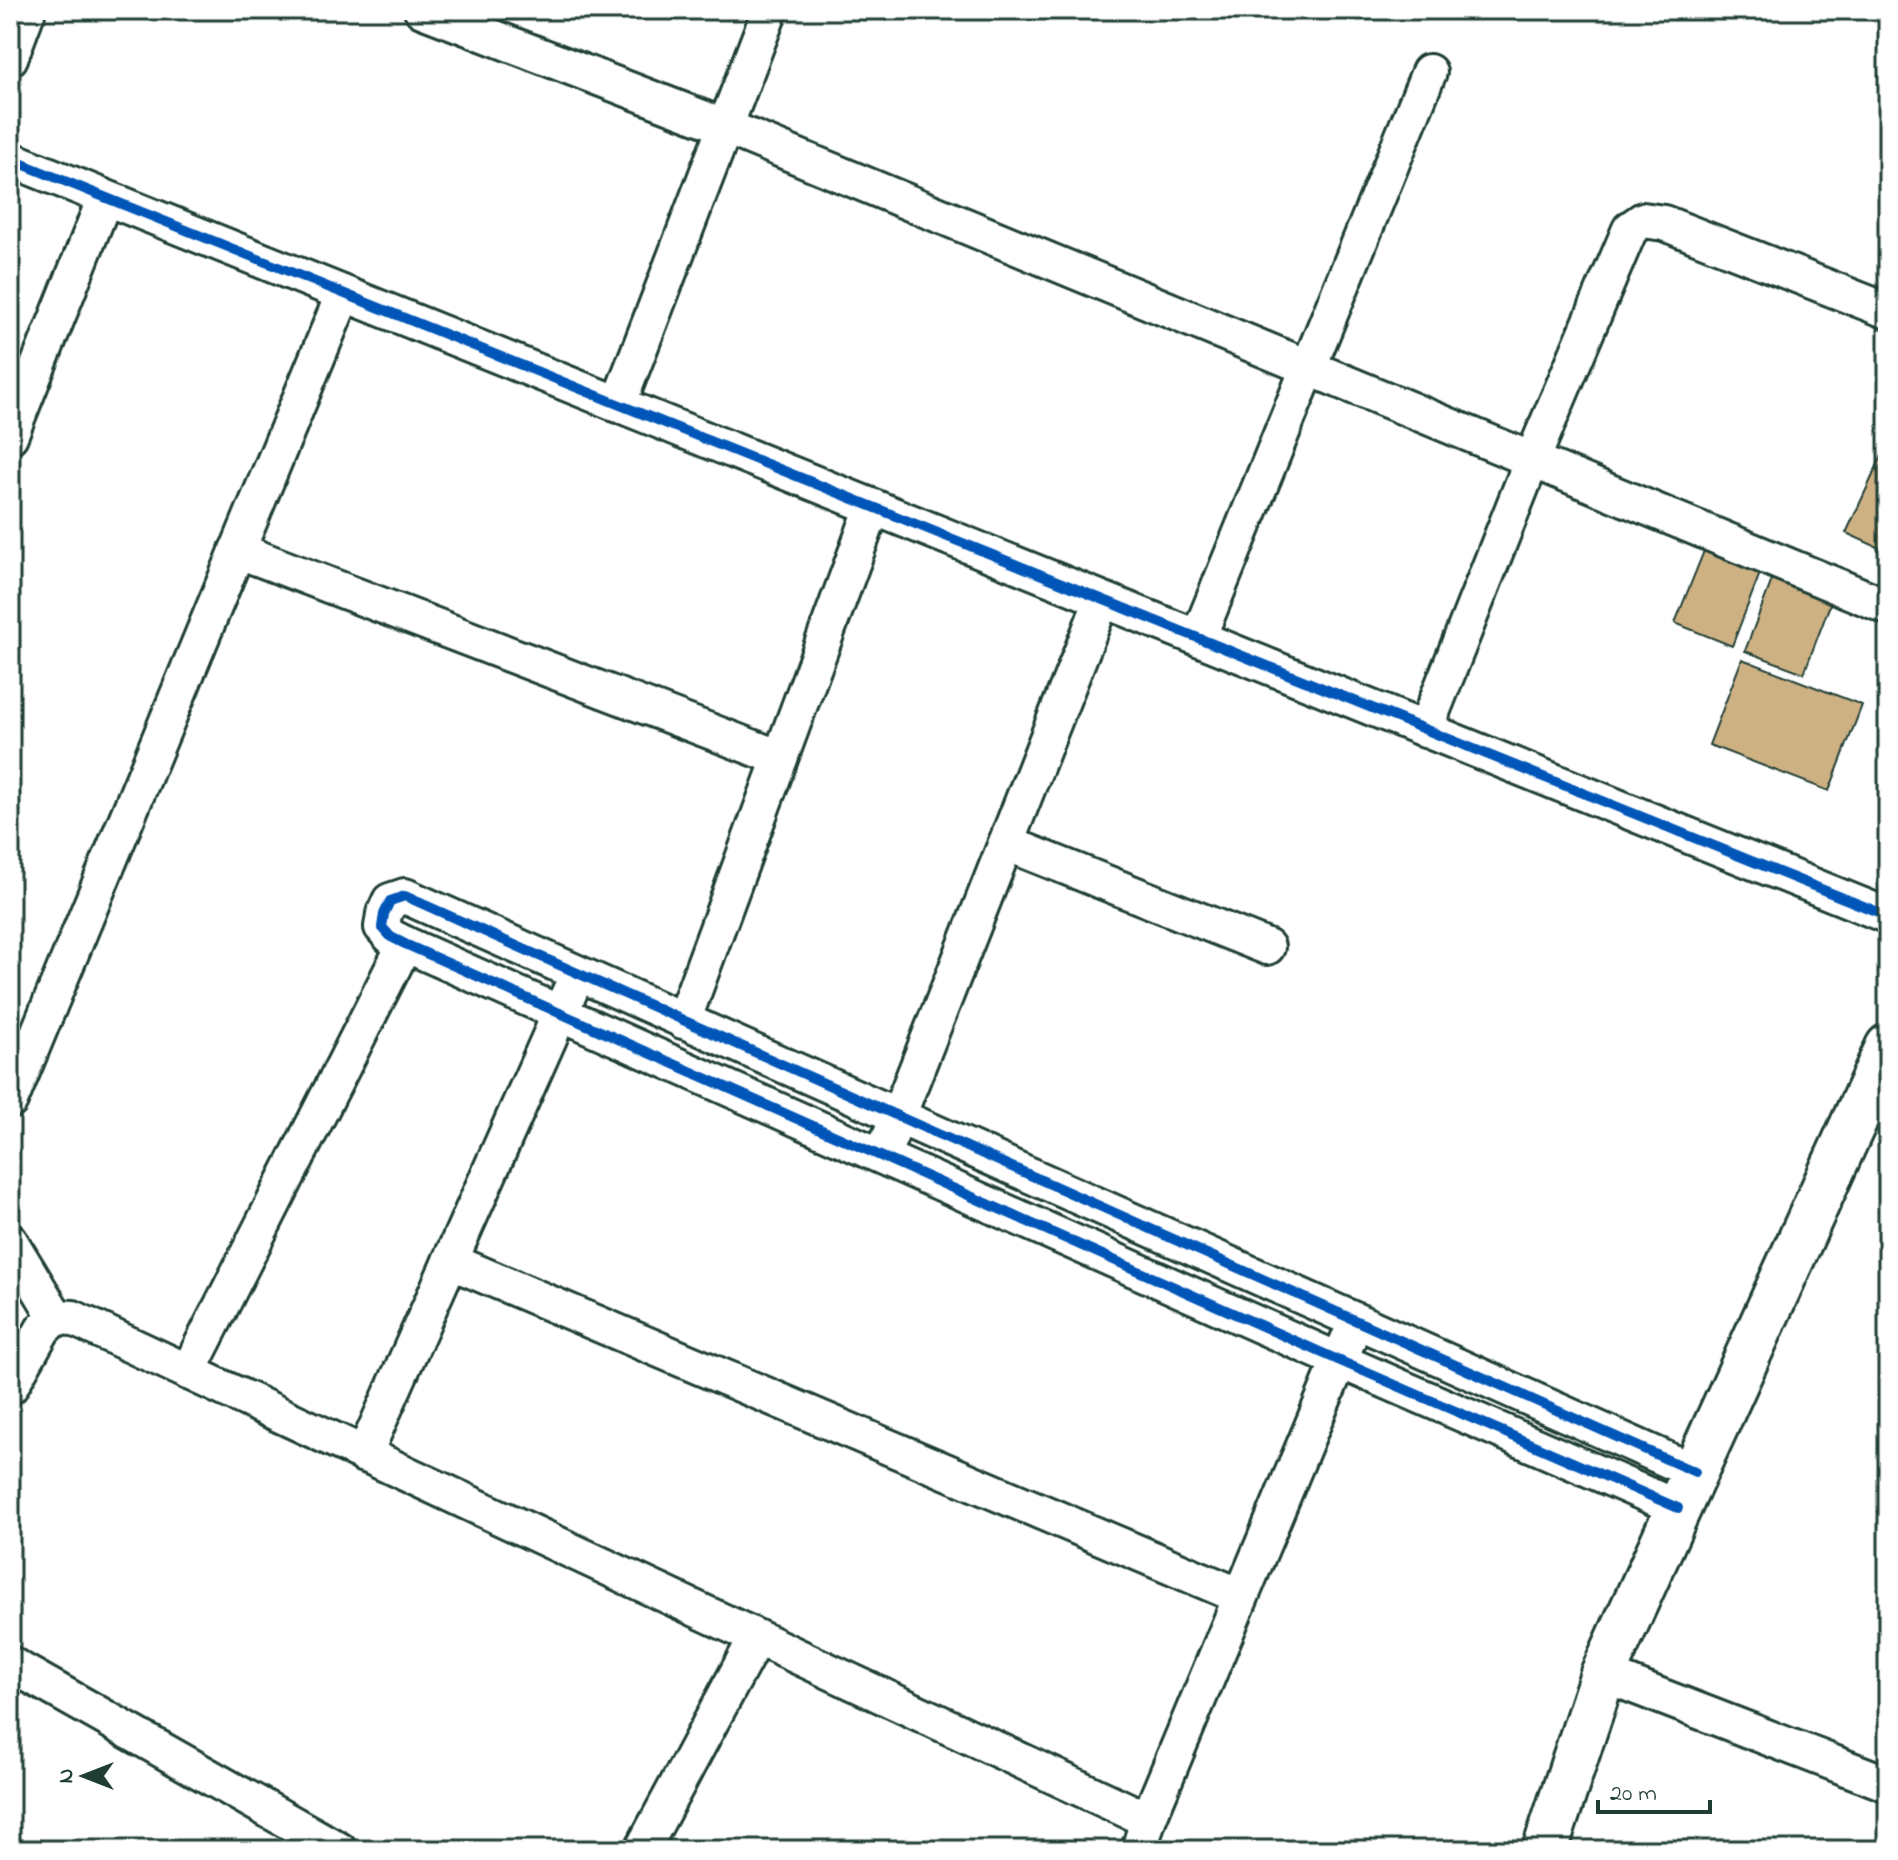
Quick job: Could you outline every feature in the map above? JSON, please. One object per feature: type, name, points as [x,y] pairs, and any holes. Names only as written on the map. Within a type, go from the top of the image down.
[{"type":"main road","points":[[1545,1850],[1603,1674],[1888,1047]]},
{"type":"street","points":[[10,58],[28,10]]},
{"type":"street","points":[[422,10],[726,127],[1888,607]]},
{"type":"street","points":[[618,405],[770,10]]},
{"type":"street","points":[[1198,638],[1429,72]]},
{"type":"street","points":[[10,159],[1888,916]]},
{"type":"street","points":[[10,436],[105,198]]},
{"type":"street","points":[[1425,730],[1532,460],[1630,229],[1643,220],[1664,223],[1888,311]]},
{"type":"street","points":[[10,1101],[343,295]]},
{"type":"street","points":[[683,1021],[873,507]]},
{"type":"street","points":[[237,550],[780,758]]},
{"type":"street","points":[[881,1157],[1102,600]]},
{"type":"street","points":[[1006,843],[1267,947]]},
{"type":"street","points":[[405,896],[1356,1321],[1686,1490],[1338,1360],[405,944],[391,937],[382,927],[384,914],[390,901],[405,896]]},
{"type":"street","points":[[188,1372],[405,944]]},
{"type":"street","points":[[364,1455],[577,973]]},
{"type":"street","points":[[10,1241],[56,1317]]},
{"type":"street","points":[[450,1261],[1240,1596]]},
{"type":"street","points":[[10,1387],[43,1329],[56,1317],[73,1318],[756,1638],[1143,1835],[1356,1321]]},
{"type":"street","points":[[642,1850],[756,1638]]},
{"type":"street","points":[[10,1664],[339,1850]]},
{"type":"street","points":[[1603,1674],[1888,1784]]},
{"type":"building","points":[[1885,449],[1888,451],[1888,552],[1846,533]]},
{"type":"building","points":[[1706,546],[1762,568],[1732,646],[1675,623]]},
{"type":"building","points":[[1775,572],[1834,594],[1804,673],[1745,651]]},
{"type":"building","points":[[1742,659],[1862,705],[1829,791],[1709,745]]},
{"type":"cycle path","points":[[10,159],[1888,916]]},
{"type":"cycle path","points":[[1678,1508],[1338,1360],[405,944],[391,937],[382,927],[390,901],[405,896],[1695,1472]]}]
